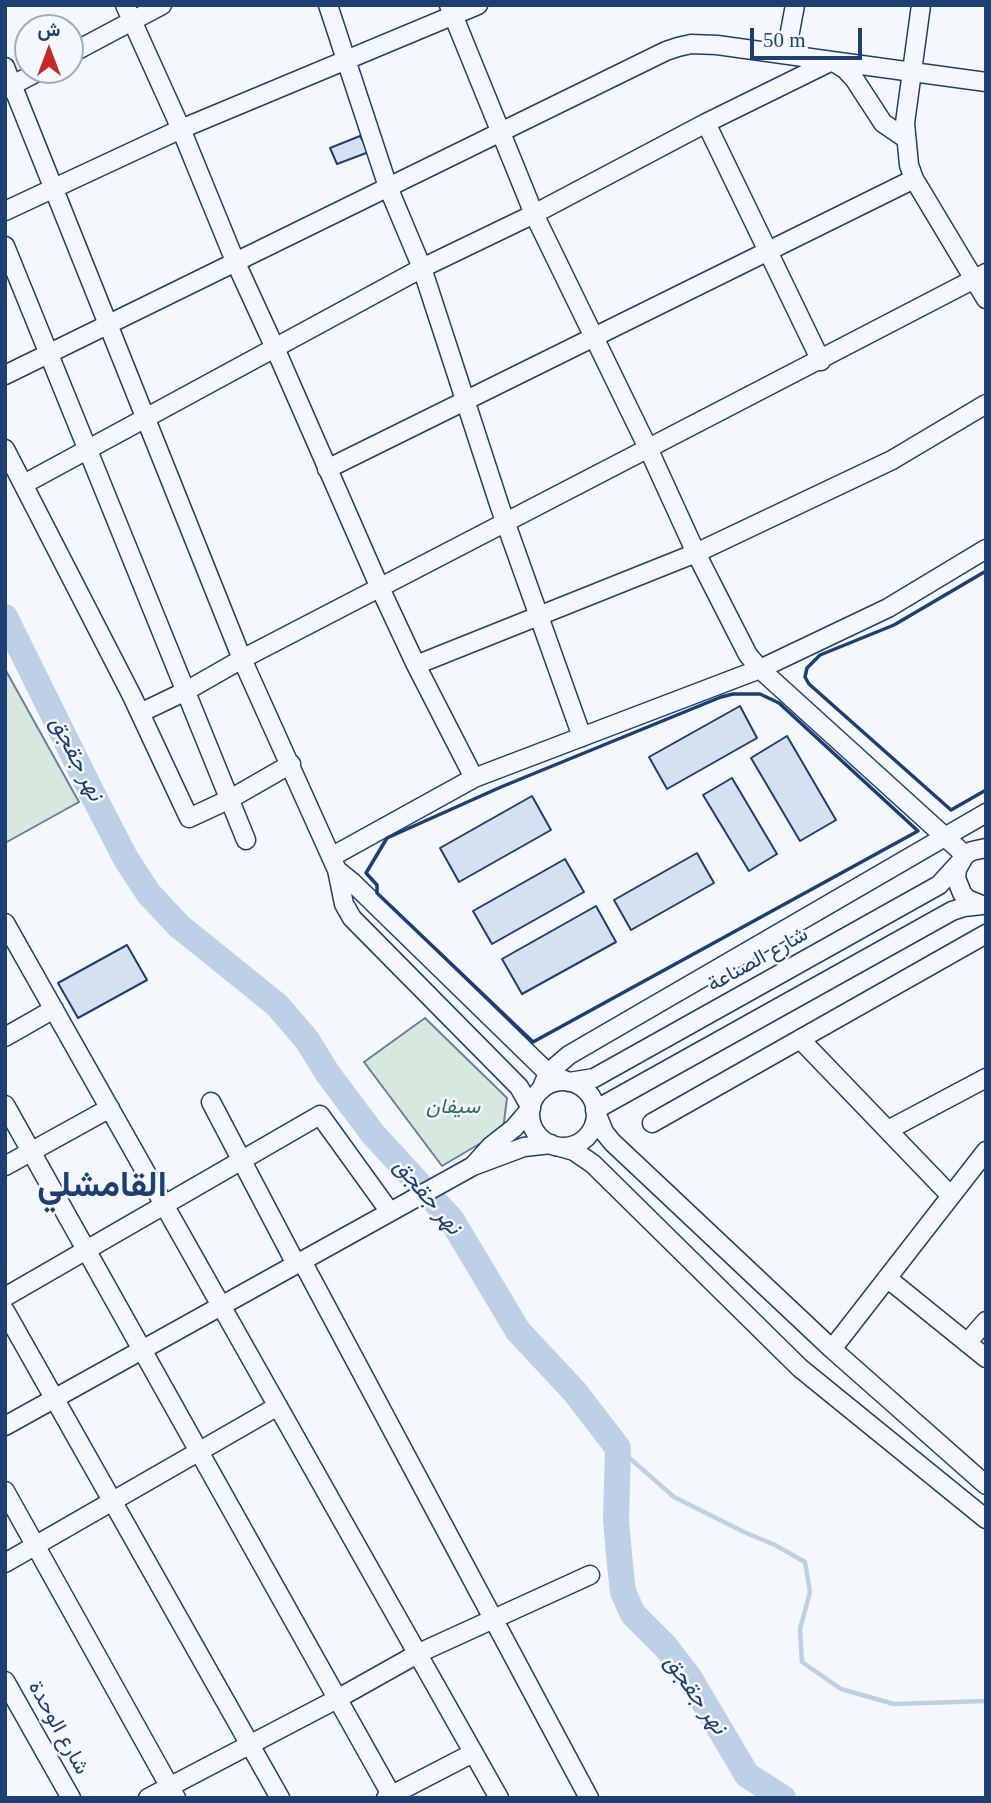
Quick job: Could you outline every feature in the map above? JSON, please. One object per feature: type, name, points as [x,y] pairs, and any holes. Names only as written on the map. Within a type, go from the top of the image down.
[{"type":"street","points":[[84,44],[128,13],[162,5]]},
{"type":"street","points":[[328,5],[388,187],[422,268],[506,523],[582,737]]},
{"type":"street","points":[[6,209],[451,11],[478,5]]},
{"type":"street","points":[[786,53],[796,5]]},
{"type":"street","points":[[921,5],[905,138],[909,165],[914,179],[980,276],[986,299]]},
{"type":"street","points":[[451,11],[534,214],[696,553],[748,655],[760,669],[946,836],[963,859]]},
{"type":"street","points":[[128,13],[380,588],[474,778]]},
{"type":"street","points":[[5,374],[500,131],[678,47],[704,44],[786,53],[986,82]]},
{"type":"street","points":[[24,484],[422,268],[534,214],[706,123],[832,61]]},
{"type":"street","points":[[832,61],[851,74],[883,123],[905,138]]},
{"type":"street","points":[[5,67],[9,88],[53,190],[242,659],[334,863],[344,904],[352,918],[519,1087],[531,1108],[530,1118],[536,1132],[554,1145],[574,1151],[593,1164],[800,1368],[986,1519]]},
{"type":"street","points":[[706,123],[821,360]]},
{"type":"street","points":[[327,469],[914,179]]},
{"type":"street","points":[[5,246],[246,840]]},
{"type":"street","points":[[140,713],[980,276]]},
{"type":"street","points":[[416,665],[696,553],[892,460],[986,404]]},
{"type":"street","points":[[5,449],[140,713],[189,818],[230,799],[291,764]]},
{"type":"street","points":[[334,863],[474,778],[760,669],[888,608],[986,549]]},
{"type":"street","points":[[473,1166],[491,1146],[514,1128],[531,1108],[548,1073],[569,1055],[986,813]]},
{"type":"street","points":[[984,905],[967,899],[957,878],[963,859],[972,851],[986,848]]},
{"type":"street","name":"شارع الصناعة","points":[[569,1082],[594,1078],[939,885],[963,859]]},
{"type":"street","points":[[334,863],[548,1073],[587,1092],[604,1132],[612,1142],[832,1349],[984,1480]]},
{"type":"street","points":[[595,1110],[953,911],[964,906],[984,905]]},
{"type":"street","points":[[5,923],[499,1798]]},
{"type":"street","points":[[652,1123],[986,934]]},
{"type":"street","points":[[5,1037],[54,1009]]},
{"type":"street","points":[[800,1039],[951,1196]]},
{"type":"street","points":[[888,1130],[986,1078]]},
{"type":"street","points":[[541,1090],[554,1083],[569,1082]]},
{"type":"street","points":[[211,1102],[589,1798]]},
{"type":"street","points":[[5,1105],[390,1797],[473,1753]]},
{"type":"street","points":[[5,1166],[110,1108]]},
{"type":"street","points":[[5,1426],[473,1166],[524,1147],[572,1145],[585,1138],[593,1125],[595,1110]]},
{"type":"street","points":[[5,1297],[320,1115],[395,1209]]},
{"type":"street","points":[[832,1349],[986,1151]]},
{"type":"street","points":[[887,1278],[986,1358]]},
{"type":"street","points":[[5,1311],[280,1798]]},
{"type":"street","points":[[967,1343],[986,1321]]},
{"type":"street","points":[[5,1563],[278,1406]]},
{"type":"street","points":[[5,1491],[173,1792]]},
{"type":"street","points":[[148,1798],[173,1792],[250,1745],[419,1653],[590,1575]]},
{"type":"street","name":"شارع الوحدة","points":[[5,1681],[71,1798]]},
{"type":"street","name":"شارع الوحدة","points":[[5,1704],[58,1798]]},
{"type":"green space","points":[[5,669],[79,802],[5,843]]},
{"type":"green space","name":"سيفان","points":[[425,1018],[507,1098],[503,1130],[442,1166],[364,1062]]},
{"type":"building","points":[[360,136],[369,152],[337,164],[330,148]]},
{"type":"building","points":[[740,706],[757,738],[667,789],[649,757]]},
{"type":"building","points":[[787,736],[836,820],[800,841],[751,758]]},
{"type":"building","points":[[732,778],[777,854],[749,871],[703,795]]},
{"type":"building","points":[[532,796],[551,830],[459,882],[440,848]]},
{"type":"building","points":[[697,853],[714,883],[631,930],[614,900]]},
{"type":"building","points":[[565,859],[584,892],[492,944],[473,911]]},
{"type":"building","points":[[596,906],[616,942],[522,994],[502,959]]},
{"type":"building","points":[[127,945],[147,980],[78,1018],[58,983]]},
{"type":"waterway","name":"نهر جقجق","points":[[5,617],[126,859],[149,894],[179,926],[277,1005],[307,1040],[328,1074],[373,1134],[451,1219],[518,1331],[575,1392],[618,1448],[616,1519],[619,1555],[623,1592],[633,1614],[665,1646],[689,1677],[747,1775],[783,1798]]},
{"type":"waterway","points":[[618,1448],[674,1497],[805,1562],[810,1592],[800,1629],[802,1662],[841,1689],[894,1704],[986,1701]]},
{"type":"wall","points":[[986,571],[894,625],[820,655],[807,668],[805,677],[809,684],[951,810],[986,790]]},
{"type":"wall","points":[[733,694],[760,694],[779,703],[918,831],[533,1042],[377,893],[377,885],[366,873],[387,838],[501,787],[733,694]]},
{"type":"district","name":"القامشلي","points":[[102,1187]]}]
